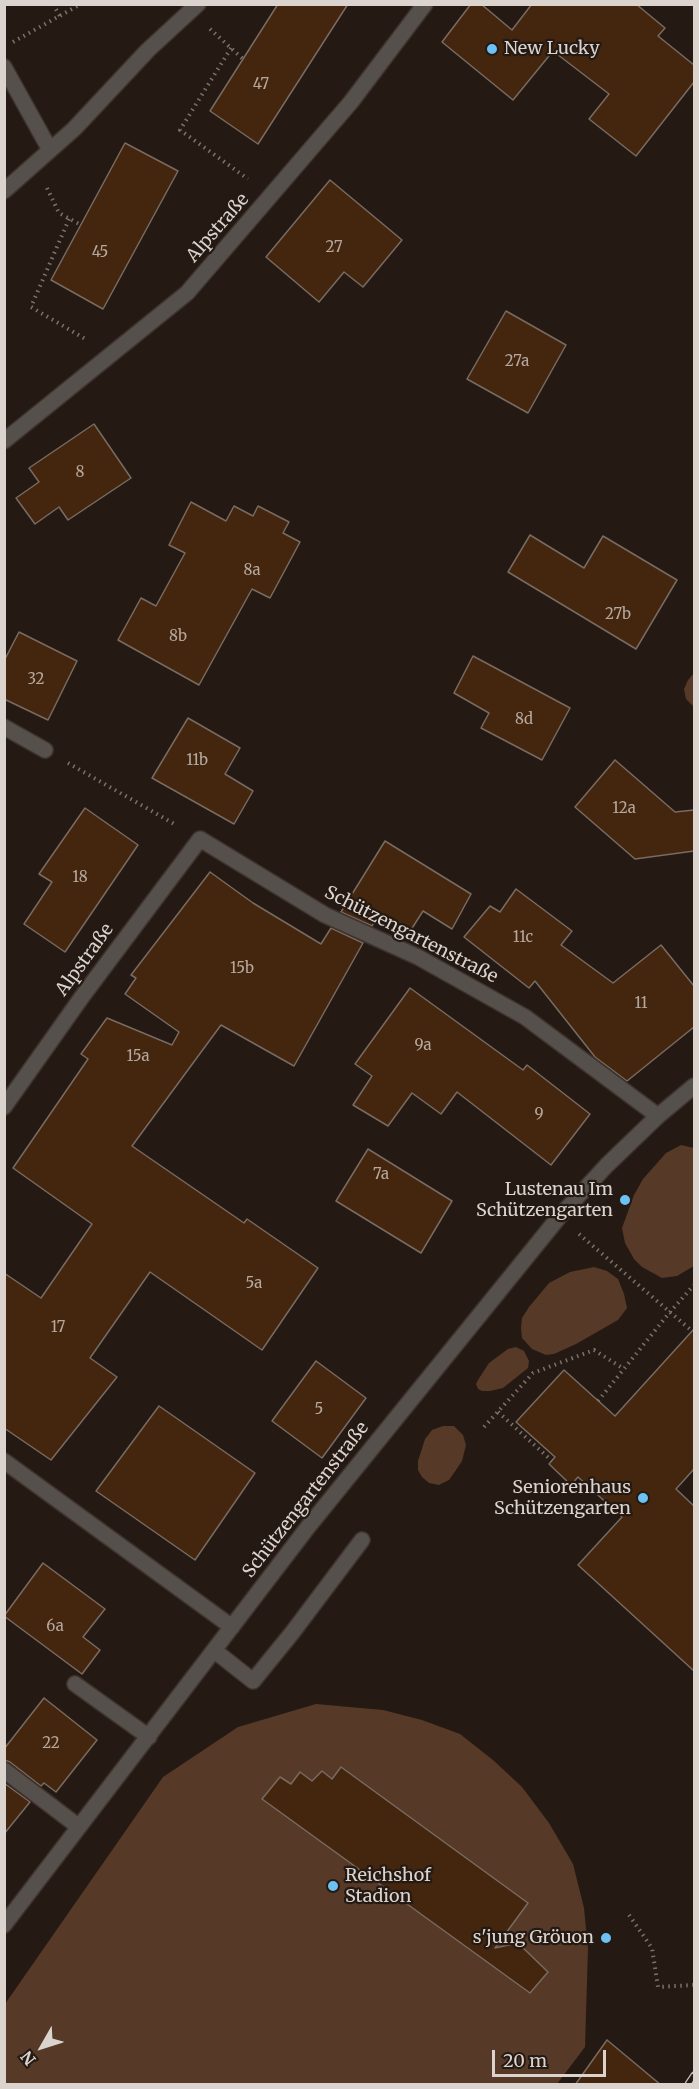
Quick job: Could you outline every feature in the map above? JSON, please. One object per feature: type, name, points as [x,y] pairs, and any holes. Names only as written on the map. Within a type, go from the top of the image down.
[{"type":"street","name":"Alpstraße","points":[[4,441],[187,293],[351,102],[425,4]]},
{"type":"street","points":[[4,191],[74,129],[148,50],[194,8]]},
{"type":"street","points":[[4,68],[50,150]]},
{"type":"street","points":[[4,727],[45,750]]},
{"type":"street","name":"Alpstraße","points":[[4,1107],[84,994],[200,839]]},
{"type":"street","name":"Schützengartenstraße","points":[[200,839],[325,915],[418,957],[525,1017],[658,1116]]},
{"type":"street","name":"Schützengartenstraße","points":[[4,1925],[363,1458],[559,1217],[658,1116],[694,1086]]},
{"type":"street","points":[[4,1461],[232,1627]]},
{"type":"street","points":[[215,1651],[253,1681],[362,1539]]},
{"type":"street","points":[[75,1684],[149,1737]]},
{"type":"street","points":[[4,1770],[79,1827]]},
{"type":"path","points":[[53,4],[60,16]]},
{"type":"path","points":[[4,47],[81,4]]},
{"type":"path","points":[[194,8],[243,59]]},
{"type":"path","points":[[231,48],[180,130],[271,195]]},
{"type":"path","points":[[36,163],[59,213],[81,225]]},
{"type":"path","points":[[69,219],[30,306],[111,355]]},
{"type":"path","points":[[45,750],[200,839]]},
{"type":"path","points":[[559,1217],[692,1331]]},
{"type":"path","points":[[598,1401],[694,1285]]},
{"type":"path","points":[[484,1427],[533,1373],[594,1350],[624,1369]]},
{"type":"path","points":[[498,1412],[552,1461]]},
{"type":"path","points":[[629,1915],[652,1948],[658,1987],[694,1984]]},
{"type":"shaded area","points":[[694,673],[694,707],[686,699],[684,689]]},
{"type":"shaded area","points":[[681,1145],[694,1148],[694,1266],[677,1276],[662,1278],[642,1267],[634,1259],[625,1243],[622,1228],[634,1195],[643,1179],[666,1153]]},
{"type":"shaded area","points":[[594,1267],[607,1271],[618,1279],[627,1308],[618,1320],[554,1354],[546,1355],[532,1349],[522,1338],[521,1328],[522,1318],[529,1307],[549,1283],[570,1272]]},
{"type":"shaded area","points":[[516,1347],[524,1351],[529,1361],[528,1368],[503,1388],[490,1391],[478,1389],[476,1384],[489,1363],[508,1349]]},
{"type":"shaded area","points":[[443,1426],[454,1426],[463,1435],[466,1445],[462,1461],[456,1470],[449,1480],[439,1485],[429,1483],[422,1477],[418,1470],[418,1461],[425,1439],[432,1430]]},
{"type":"shaded area","name":"Reichshof Stadion","points":[[316,1704],[383,1710],[422,1720],[460,1734],[522,1787],[549,1823],[573,1864],[584,1908],[588,1949],[585,2047],[557,2084],[5,2084],[5,2004],[163,1777],[238,1727]]},
{"type":"building","points":[[278,4],[348,4],[258,144],[210,111]]},
{"type":"building","points":[[471,4],[481,4],[512,30],[532,4],[636,4],[665,28],[658,36],[694,65],[694,82],[636,156],[589,119],[609,94],[553,51],[513,100],[442,42]]},
{"type":"building","points":[[125,143],[178,171],[103,309],[51,280]]},
{"type":"building","points":[[330,180],[402,240],[363,287],[344,272],[319,302],[266,257]]},
{"type":"building","points":[[506,311],[566,345],[528,413],[467,379]]},
{"type":"building","points":[[94,424],[131,478],[68,520],[59,507],[35,524],[16,498],[39,482],[29,468]]},
{"type":"building","points":[[191,502],[226,521],[234,506],[253,516],[258,506],[289,522],[283,533],[300,542],[270,598],[252,589],[199,685],[118,640],[141,598],[156,606],[185,553],[169,545]]},
{"type":"building","points":[[530,535],[584,568],[603,536],[677,580],[636,649],[508,572]]},
{"type":"building","points":[[19,632],[77,661],[48,720],[4,699],[4,661]]},
{"type":"building","points":[[473,656],[570,708],[542,760],[481,728],[489,713],[454,693]]},
{"type":"building","points":[[188,718],[240,748],[225,774],[253,791],[234,824],[152,778]]},
{"type":"building","points":[[615,760],[675,812],[694,810],[694,851],[635,859],[575,807]]},
{"type":"building","points":[[85,808],[138,845],[65,952],[24,924],[52,882],[39,874]]},
{"type":"building","points":[[385,841],[471,894],[452,929],[423,911],[409,933],[379,914],[372,926],[341,912]]},
{"type":"building","points":[[210,872],[253,903],[321,944],[331,928],[363,943],[294,1066],[221,1025],[132,1146],[244,1223],[247,1219],[318,1268],[262,1350],[150,1272],[90,1358],[117,1377],[51,1460],[4,1428],[4,1273],[41,1298],[92,1224],[13,1168],[88,1059],[81,1054],[107,1018],[172,1045],[179,1032],[125,994],[136,978],[131,975]]},
{"type":"building","points":[[516,889],[572,931],[561,945],[613,983],[661,945],[694,986],[694,1027],[627,1081],[595,1057],[535,981],[529,988],[464,937],[490,906],[500,912]]},
{"type":"building","points":[[410,988],[523,1070],[527,1065],[590,1114],[551,1165],[457,1092],[441,1114],[412,1093],[388,1126],[353,1105],[372,1076],[355,1064]]},
{"type":"building","points":[[368,1149],[452,1201],[421,1253],[336,1201]]},
{"type":"building","name":"Seniorenhaus Schützengarten","points":[[694,1329],[694,1469],[676,1489],[694,1506],[694,1671],[578,1565],[622,1517],[578,1477],[571,1485],[549,1464],[555,1457],[516,1422],[564,1370],[615,1416]]},
{"type":"building","points":[[316,1361],[366,1398],[322,1458],[272,1421]]},
{"type":"building","points":[[159,1406],[255,1473],[195,1560],[96,1491]]},
{"type":"building","points":[[43,1563],[105,1609],[83,1637],[100,1650],[82,1674],[4,1616]]},
{"type":"building","points":[[44,1698],[97,1740],[56,1792],[44,1783],[41,1786],[10,1762],[4,1760],[4,1749]]},
{"type":"building","points":[[341,1767],[528,1903],[495,1948],[518,1943],[548,1972],[530,1993],[262,1799],[280,1777],[291,1784],[300,1772],[312,1781],[322,1771],[332,1779]]},
{"type":"building","points":[[4,1783],[30,1802],[4,1834]]},
{"type":"building","points":[[607,2040],[661,2085],[575,2085]]},
{"type":"railway","points":[[688,2084],[694,2075]]},
{"type":"place","name":"New Lucky","points":[[492,49]]},
{"type":"place","name":"Lustenau Im Schützengarten","points":[[625,1200]]},
{"type":"place","name":"Seniorenhaus Schützengarten","points":[[643,1498]]},
{"type":"place","name":"Reichshof Stadion","points":[[333,1886]]},
{"type":"place","name":"s'jung Gröuon","points":[[606,1938]]}]
